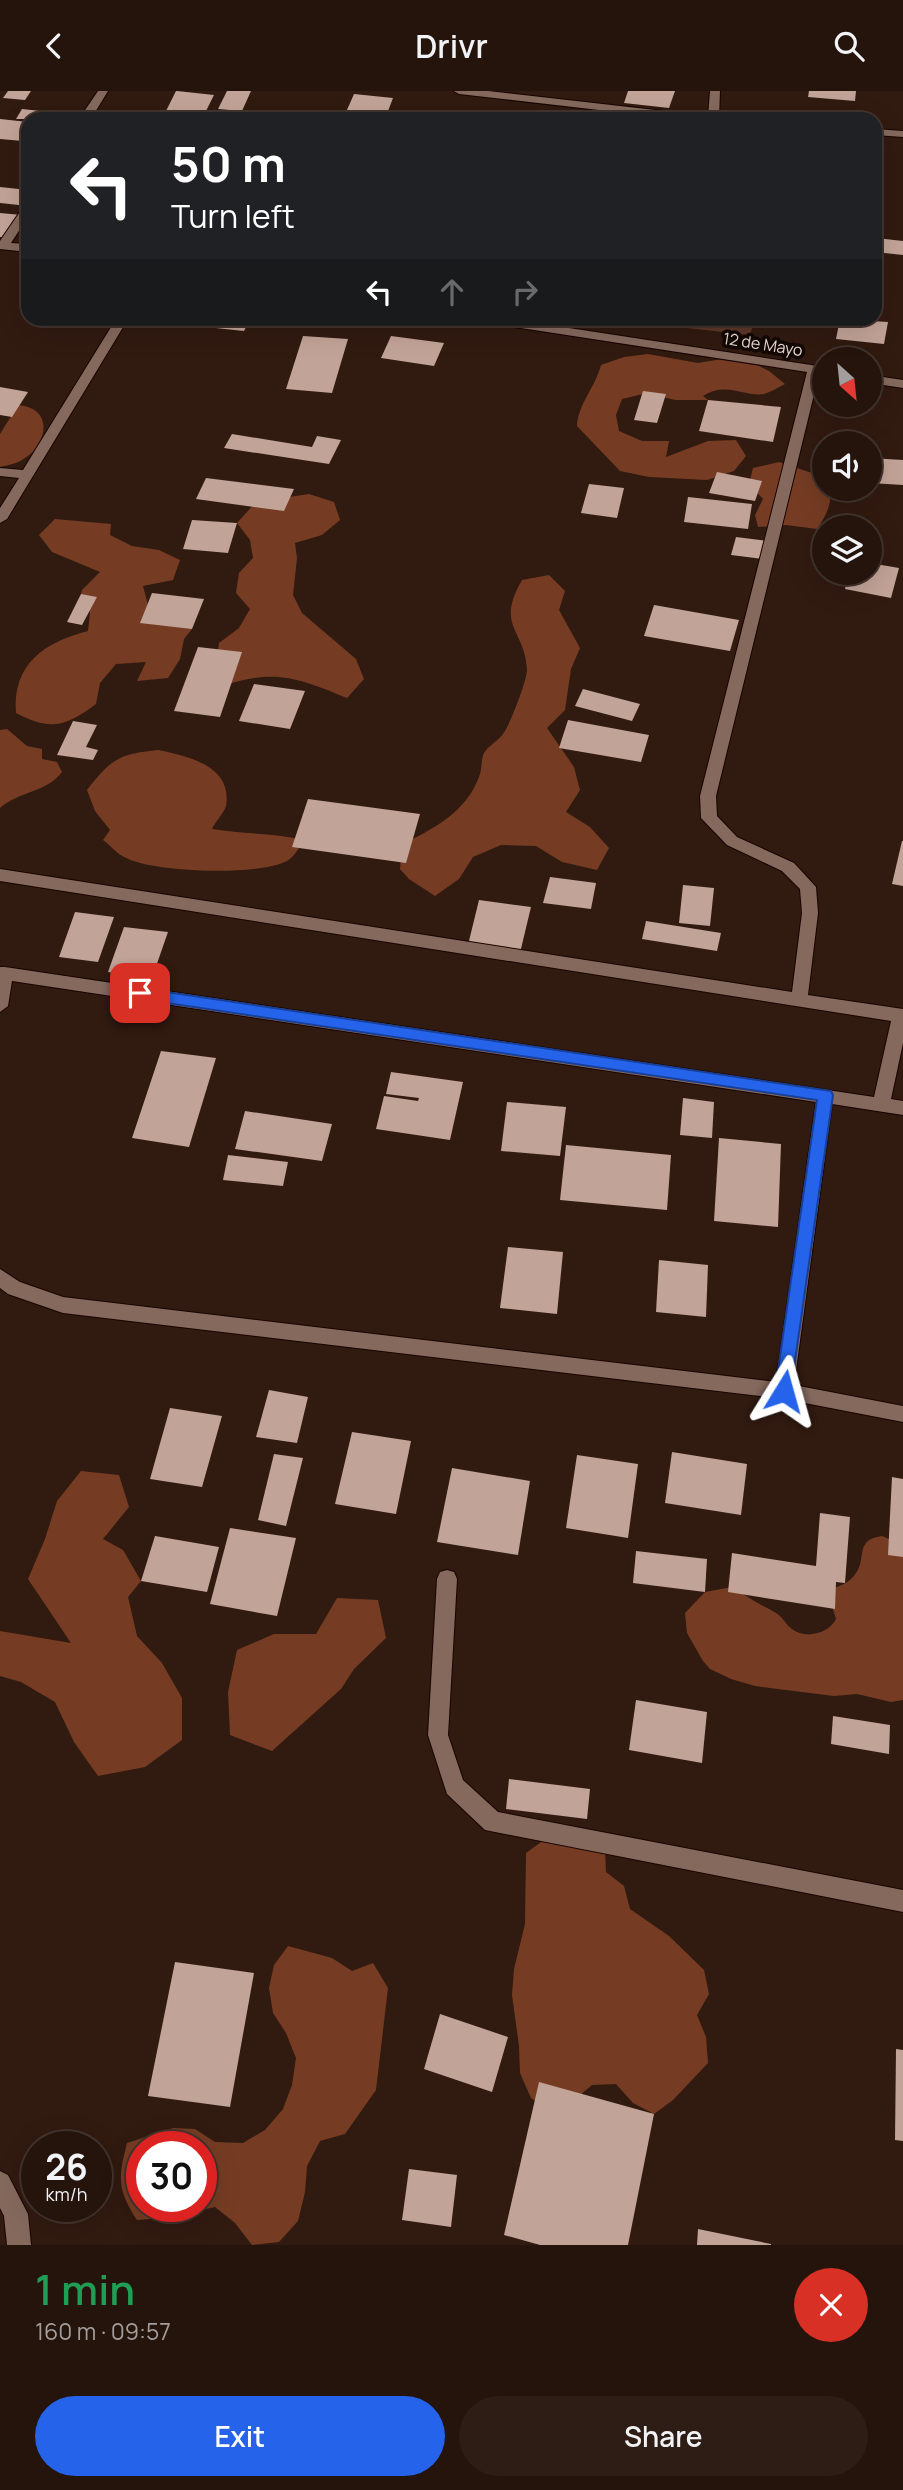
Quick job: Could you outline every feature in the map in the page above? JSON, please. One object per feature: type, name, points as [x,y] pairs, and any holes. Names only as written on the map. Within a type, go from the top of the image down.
[{"type":"street","points":[[90,112],[103,91]]},
{"type":"street","points":[[460,91],[644,112]]},
{"type":"street","points":[[714,112],[716,91]]},
{"type":"street","points":[[882,132],[903,134]]},
{"type":"street","points":[[21,218],[2,245],[21,247]]},
{"type":"street","points":[[0,519],[118,326]]},
{"type":"street","name":"12 de Mayo","points":[[533,326],[812,370]]},
{"type":"street","points":[[882,381],[903,384]]},
{"type":"street","points":[[799,999],[810,913],[808,887],[788,867],[732,841],[709,818],[708,796],[812,398]]},
{"type":"street","points":[[0,472],[27,474]]},
{"type":"street","points":[[0,874],[902,1015],[881,1104]]},
{"type":"street","points":[[0,1006],[2,973],[903,1108]]},
{"type":"street","points":[[784,1391],[825,1095]]},
{"type":"street","points":[[0,1277],[14,1289],[63,1305],[784,1391],[903,1414]]},
{"type":"street","points":[[447,1579],[438,1735],[455,1787],[492,1822],[903,1901]]},
{"type":"street","points":[[0,2183],[16,2214],[19,2245]]},
{"type":"shaded area","points":[[669,326],[753,326],[750,335]]},
{"type":"shaded area","points":[[648,354],[698,363],[722,359],[749,361],[769,371],[785,384],[764,394],[719,390],[703,396],[708,400],[675,400],[647,393],[622,399],[616,415],[619,431],[642,441],[669,441],[666,457],[708,441],[736,440],[746,456],[734,471],[707,480],[649,477],[620,471],[577,426],[580,410],[601,365],[624,357]]},
{"type":"shaded area","points":[[18,405],[38,413],[44,428],[42,437],[31,454],[0,467],[0,434]]},
{"type":"shaded area","points":[[779,462],[812,473],[812,501],[830,501],[826,515],[812,515],[812,528],[786,525],[758,527],[755,515],[763,499],[749,484],[753,468]]},
{"type":"shaded area","points":[[309,494],[334,502],[340,520],[322,535],[295,543],[297,558],[293,595],[302,613],[356,659],[364,679],[347,698],[289,678],[262,677],[229,684],[216,664],[219,643],[239,628],[250,609],[236,593],[239,573],[253,558],[250,540],[237,523],[256,502]]},
{"type":"shaded area","points":[[55,519],[111,524],[110,535],[132,546],[159,550],[180,560],[173,580],[143,586],[148,605],[192,629],[184,639],[180,659],[168,678],[137,681],[146,662],[116,664],[100,683],[96,704],[66,722],[49,724],[16,713],[16,696],[20,681],[26,668],[45,649],[88,631],[90,612],[81,594],[100,572],[52,552],[39,535]]},
{"type":"shaded area","points":[[549,575],[565,591],[559,610],[580,648],[571,669],[565,710],[547,728],[574,767],[580,790],[566,812],[590,827],[609,848],[597,870],[562,862],[536,846],[501,845],[473,857],[459,879],[435,896],[409,879],[400,869],[402,844],[438,825],[458,808],[475,787],[484,753],[506,729],[526,675],[525,656],[511,618],[514,596],[522,580]]},
{"type":"shaded area","points":[[7,729],[27,746],[42,749],[42,759],[57,762],[62,772],[48,784],[7,802],[0,808],[0,730]]},
{"type":"shaded area","points":[[158,750],[205,765],[222,781],[226,792],[226,806],[212,829],[305,840],[287,861],[273,866],[230,871],[158,866],[121,856],[103,840],[110,830],[95,811],[87,790],[103,771],[117,760]]},
{"type":"shaded area","points":[[81,1471],[119,1475],[129,1507],[103,1539],[123,1550],[141,1581],[128,1597],[137,1636],[162,1663],[182,1698],[182,1740],[145,1767],[98,1776],[74,1742],[55,1702],[21,1682],[0,1676],[0,1631],[71,1643],[28,1579],[57,1501]]},
{"type":"shaded area","points":[[882,1536],[903,1545],[903,1700],[891,1702],[857,1694],[834,1696],[755,1686],[710,1669],[703,1661],[687,1633],[685,1613],[705,1592],[732,1587],[778,1615],[798,1632],[817,1633],[828,1628],[836,1619],[827,1590],[850,1579],[859,1567],[864,1546],[873,1538]]},
{"type":"shaded area","points":[[337,1598],[378,1600],[386,1638],[354,1669],[341,1689],[272,1751],[230,1735],[228,1692],[237,1650],[274,1634],[316,1634]]},
{"type":"shaded area","points":[[544,1840],[605,1850],[606,1872],[624,1886],[630,1909],[669,1936],[704,1970],[709,1994],[697,2015],[706,2037],[708,2063],[673,2100],[654,2114],[633,2103],[616,2084],[592,2085],[573,2101],[551,2111],[531,2098],[520,2073],[512,1995],[514,1969],[525,1924],[526,1853]]},
{"type":"shaded area","points":[[288,1946],[332,1958],[352,1971],[373,1963],[388,1988],[376,2090],[345,2134],[320,2141],[307,2166],[305,2192],[298,2221],[279,2242],[252,2245],[235,2223],[217,2209],[217,2142],[243,2143],[265,2130],[283,2109],[292,2085],[296,2058],[286,2033],[273,2013],[269,1988],[274,1965]]},
{"type":"shaded area","points":[[173,2128],[198,2131],[164,2131]]},
{"type":"shaded area","points":[[126,2147],[126,2200],[121,2183]]},
{"type":"building","points":[[8,91],[31,91],[25,100],[3,98]]},
{"type":"building","points":[[176,91],[214,95],[206,112],[166,112]]},
{"type":"building","points":[[227,91],[251,91],[242,111],[218,109]]},
{"type":"building","points":[[628,91],[675,91],[669,108],[624,103]]},
{"type":"building","points":[[809,91],[856,91],[855,101],[808,97]]},
{"type":"building","points":[[354,94],[393,98],[388,112],[346,112]]},
{"type":"building","points":[[22,109],[41,111],[21,112],[21,119],[16,119]]},
{"type":"building","points":[[0,119],[21,121],[21,141],[0,139]]},
{"type":"building","points":[[0,187],[21,189],[21,205],[0,203]]},
{"type":"building","points":[[0,213],[21,215],[6,238],[0,237]]},
{"type":"building","points":[[882,239],[903,241],[903,255],[882,253]]},
{"type":"building","points":[[882,322],[888,322],[884,344],[836,339],[839,326],[882,326]]},
{"type":"building","points":[[206,326],[246,326],[244,331]]},
{"type":"building","points":[[303,336],[348,339],[332,393],[286,389]]},
{"type":"building","points":[[391,336],[444,343],[434,366],[381,358]]},
{"type":"building","points":[[0,387],[28,392],[12,417],[0,415]]},
{"type":"building","points":[[643,391],[666,394],[657,423],[634,420]]},
{"type":"building","points":[[708,400],[781,407],[773,442],[699,431]]},
{"type":"building","points":[[232,434],[312,447],[317,436],[341,440],[329,464],[224,448]]},
{"type":"building","points":[[882,459],[903,460],[903,485],[882,484]]},
{"type":"building","points":[[717,472],[762,481],[755,501],[709,493]]},
{"type":"building","points":[[206,478],[294,489],[284,511],[196,499]]},
{"type":"building","points":[[589,484],[624,488],[617,518],[581,513]]},
{"type":"building","points":[[688,497],[752,504],[748,529],[684,522]]},
{"type":"building","points":[[192,520],[237,523],[228,553],[183,549]]},
{"type":"building","points":[[736,537],[767,541],[763,559],[731,555]]},
{"type":"building","points":[[882,565],[899,568],[891,598],[845,589],[846,585],[882,585]]},
{"type":"building","points":[[152,593],[204,599],[192,629],[140,623]]},
{"type":"building","points":[[81,594],[97,597],[82,625],[67,622]]},
{"type":"building","points":[[654,605],[739,620],[730,651],[644,636]]},
{"type":"building","points":[[198,647],[242,652],[220,717],[174,711]]},
{"type":"building","points":[[254,684],[305,691],[290,729],[239,721]]},
{"type":"building","points":[[583,689],[640,704],[632,721],[575,706]]},
{"type":"building","points":[[568,720],[649,735],[641,762],[559,748]]},
{"type":"building","points":[[73,721],[97,725],[86,747],[98,750],[93,760],[57,755]]},
{"type":"building","points":[[308,799],[420,814],[406,863],[292,847]]},
{"type":"building","points":[[903,841],[903,886],[892,884]]},
{"type":"building","points":[[550,877],[596,883],[591,909],[543,903]]},
{"type":"building","points":[[683,885],[714,888],[710,926],[679,923]]},
{"type":"building","points":[[479,900],[531,907],[520,953],[468,945]]},
{"type":"building","points":[[75,912],[114,917],[98,962],[59,957]]},
{"type":"building","points":[[646,921],[721,933],[717,951],[642,939]]},
{"type":"building","points":[[124,927],[168,932],[152,978],[108,972]]},
{"type":"building","points":[[161,1051],[216,1058],[189,1147],[132,1138]]},
{"type":"building","points":[[391,1072],[463,1082],[450,1140],[376,1129],[384,1096],[418,1101],[419,1098],[386,1094]]},
{"type":"building","points":[[683,1098],[714,1102],[712,1138],[680,1135]]},
{"type":"building","points":[[507,1102],[566,1107],[560,1156],[501,1151]]},
{"type":"building","points":[[245,1111],[332,1124],[322,1161],[235,1149]]},
{"type":"building","points":[[719,1138],[781,1144],[778,1227],[714,1221]]},
{"type":"building","points":[[566,1145],[671,1155],[667,1210],[560,1200]]},
{"type":"building","points":[[228,1155],[288,1162],[283,1186],[223,1180]]},
{"type":"building","points":[[508,1247],[563,1252],[557,1314],[500,1308]]},
{"type":"building","points":[[659,1260],[708,1265],[706,1317],[656,1312]]},
{"type":"building","points":[[269,1390],[308,1397],[297,1443],[256,1437]]},
{"type":"building","points":[[170,1408],[222,1416],[202,1487],[150,1479]]},
{"type":"building","points":[[352,1432],[411,1441],[396,1514],[335,1504]]},
{"type":"building","points":[[672,1452],[747,1464],[741,1515],[665,1503]]},
{"type":"building","points":[[274,1454],[303,1458],[286,1526],[258,1520]]},
{"type":"building","points":[[577,1455],[638,1464],[628,1538],[566,1528]]},
{"type":"building","points":[[452,1468],[530,1481],[518,1555],[437,1542]]},
{"type":"building","points":[[892,1477],[903,1479],[903,1557],[888,1555]]},
{"type":"building","points":[[820,1513],[850,1517],[845,1583],[836,1582],[835,1609],[728,1592],[732,1553],[816,1566]]},
{"type":"building","points":[[230,1528],[296,1538],[277,1616],[210,1604]]},
{"type":"building","points":[[155,1536],[219,1547],[207,1592],[141,1581]]},
{"type":"building","points":[[636,1551],[707,1559],[705,1592],[633,1583]]},
{"type":"building","points":[[636,1700],[707,1712],[702,1763],[629,1750]]},
{"type":"building","points":[[833,1716],[890,1725],[889,1754],[831,1744]]},
{"type":"building","points":[[509,1779],[590,1789],[587,1819],[506,1809]]},
{"type":"building","points":[[175,1962],[254,1973],[230,2107],[148,2096]]},
{"type":"building","points":[[440,2014],[508,2037],[492,2092],[424,2069]]},
{"type":"building","points":[[896,2049],[903,2050],[903,2141],[895,2140]]},
{"type":"building","points":[[539,2082],[654,2114],[628,2245],[540,2245],[504,2235]]},
{"type":"building","points":[[409,2169],[457,2175],[451,2227],[402,2220]]},
{"type":"building","points":[[698,2229],[771,2244],[771,2245],[697,2245]]},
{"type":"route","points":[[140,993],[825,1095],[784,1391]]}]
